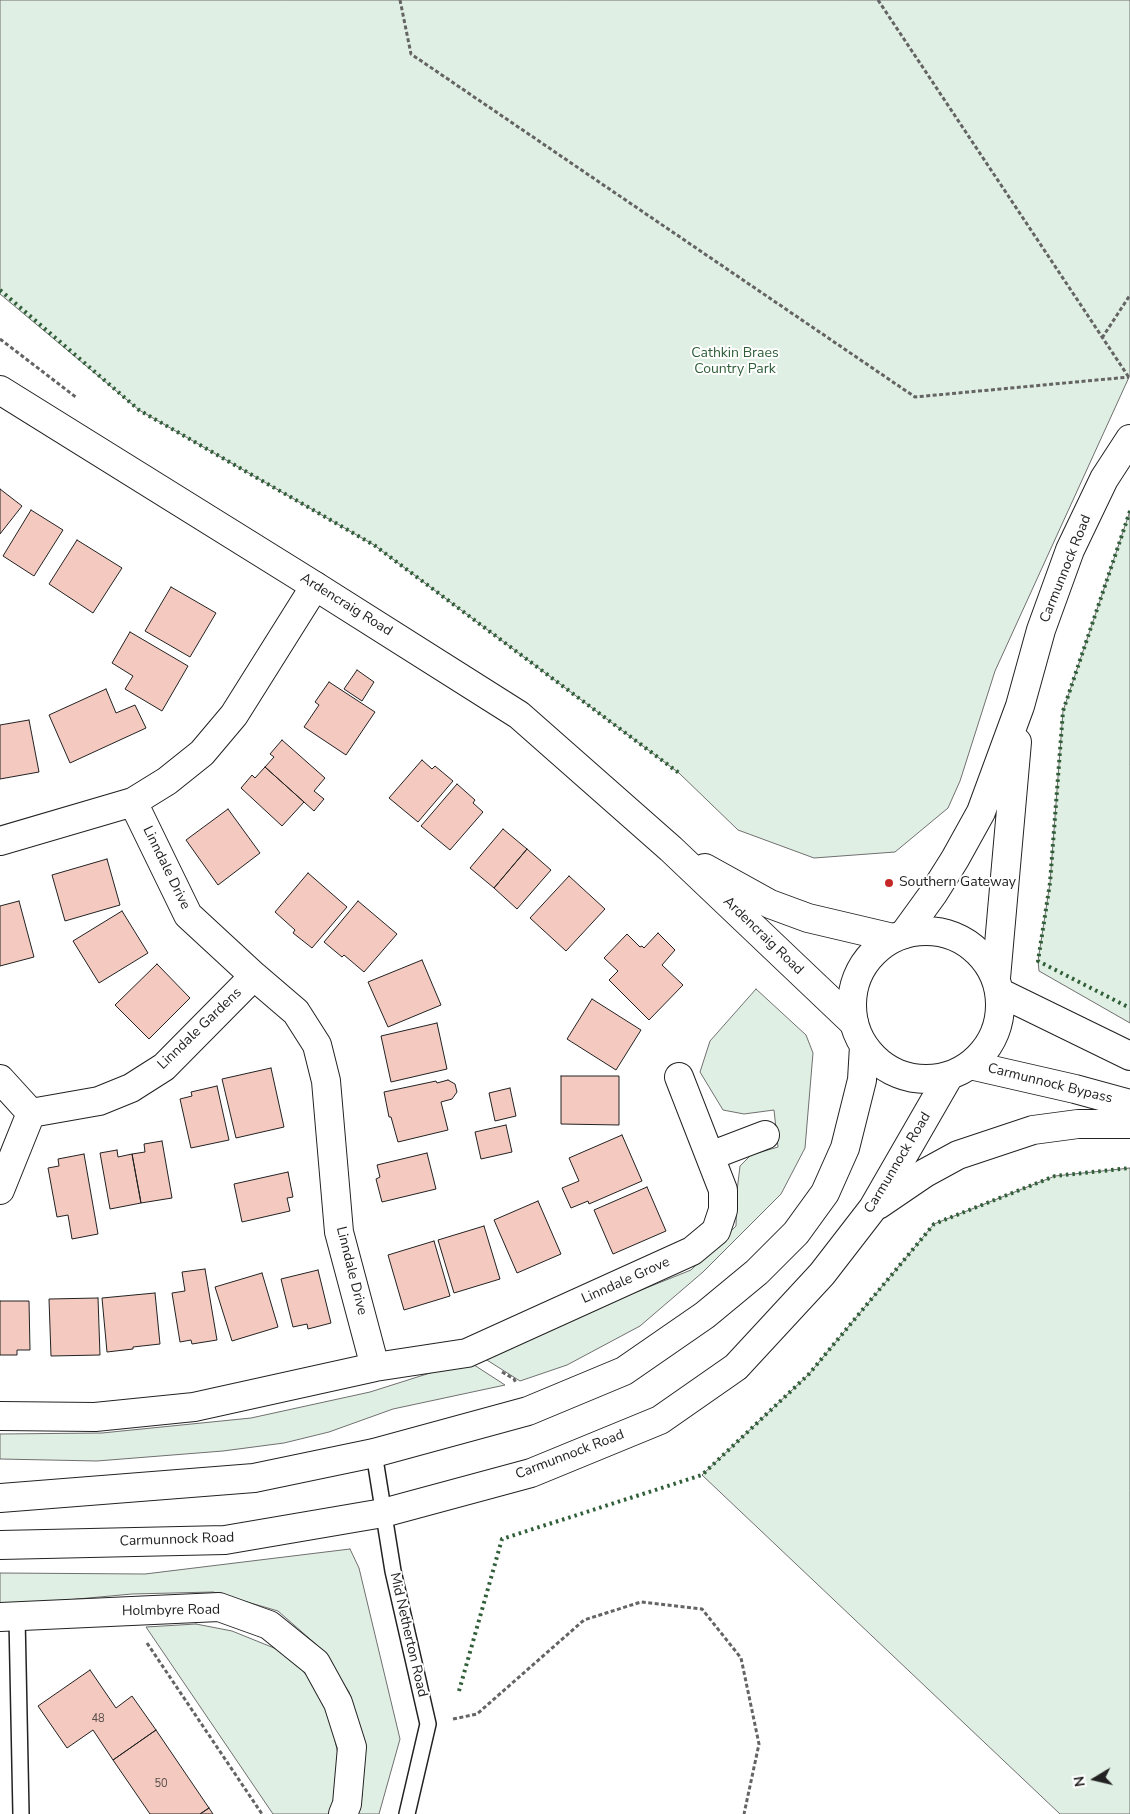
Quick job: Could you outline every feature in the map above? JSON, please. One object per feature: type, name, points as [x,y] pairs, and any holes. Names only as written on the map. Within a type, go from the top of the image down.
[{"type":"street","name":"Ardencraig Road","points":[[0,390],[519,715],[671,849],[859,1034]]},
{"type":"street","name":"Carmunnock Road","points":[[898,936],[933,894],[981,812],[1020,706],[1041,630],[1070,550],[1104,479],[1130,439]]},
{"type":"street","points":[[0,841],[133,802],[167,781],[202,753],[234,714],[315,586]]},
{"type":"street","name":"Carmunnock Road","points":[[998,985],[1020,706]]},
{"type":"street","name":"Linndale Drive","points":[[133,802],[188,915],[296,1012],[316,1045],[326,1081],[339,1232],[375,1367]]},
{"type":"street","name":"Ardencraig Road","points":[[671,849],[770,904],[808,918],[898,936]]},
{"type":"street","points":[[0,1498],[254,1478],[374,1454],[528,1411],[624,1372],[706,1315],[757,1272],[796,1233],[825,1193],[845,1148],[862,1080],[859,1034],[852,998],[858,974],[872,953],[898,936],[917,930],[942,932],[965,941],[983,957],[998,985],[998,1026],[987,1048],[960,1070],[925,1079],[901,1075],[880,1063],[859,1034]]},
{"type":"street","name":"Linndale Gardens","points":[[31,1113],[99,1101],[131,1088],[164,1067],[254,976]]},
{"type":"street","points":[[998,985],[1130,1056]]},
{"type":"street","name":"Carmunnock Road","points":[[0,1545],[225,1540],[383,1513],[532,1473],[660,1420],[736,1367],[822,1274],[873,1208],[960,1070]]},
{"type":"street","name":"Carmunnock Bypass","points":[[960,1070],[1075,1089],[1130,1104]]},
{"type":"street","name":"Linndale Grove","points":[[375,1367],[468,1353],[692,1251],[716,1231],[723,1210],[723,1190],[679,1078]]},
{"type":"street","points":[[0,1079],[31,1113],[0,1190]]},
{"type":"street","points":[[873,1208],[925,1173],[958,1156],[1033,1130],[1078,1124],[1130,1124]]},
{"type":"street","points":[[710,1156],[765,1135]]},
{"type":"street","points":[[0,1416],[95,1417],[194,1406],[375,1367]]},
{"type":"street","name":"Holmbyre Road","points":[[9,1617],[219,1607],[270,1625],[316,1662],[338,1703],[352,1747],[347,1804],[343,1814]]},
{"type":"lane","name":"Mid Netherton Road","points":[[374,1454],[393,1571],[428,1724],[407,1814]]},
{"type":"lane","points":[[9,1617],[21,1814]]},
{"type":"path","points":[[400,0],[411,54],[915,397],[1129,377],[878,0]]},
{"type":"path","points":[[1102,338],[1130,295]]},
{"type":"path","points":[[468,1353],[514,1378],[528,1411]]},
{"type":"path","points":[[428,1724],[477,1714],[584,1620],[641,1602],[702,1609],[741,1658],[759,1744],[744,1814]]},
{"type":"path","points":[[125,1611],[262,1814]]},
{"type":"green space","name":"Cathkin Braes Country Park","points":[[0,0],[1130,0],[1130,375],[995,671],[960,781],[948,808],[895,852],[814,858],[738,830],[679,773],[374,545],[139,410],[0,294]]},
{"type":"green space","points":[[1130,511],[1130,1023],[1039,971],[1038,961],[1050,883],[1063,711]]},
{"type":"green space","points":[[756,989],[806,1035],[813,1053],[805,1148],[781,1194],[703,1272],[640,1326],[567,1365],[520,1381],[479,1355],[691,1270],[736,1226],[740,1166],[751,1155],[778,1147],[774,1110],[744,1114],[723,1110],[700,1072],[710,1041]]},
{"type":"green space","points":[[1130,1168],[1130,1814],[1060,1814],[702,1475],[809,1374],[934,1224],[1055,1176]]},
{"type":"green space","points":[[468,1361],[505,1385],[393,1409],[329,1432],[284,1443],[223,1451],[97,1461],[0,1459],[0,1434],[102,1433],[251,1418],[370,1392]]},
{"type":"green space","points":[[350,1549],[359,1568],[400,1739],[379,1814],[355,1814],[362,1796],[363,1741],[349,1692],[318,1646],[278,1611],[213,1592],[132,1594],[12,1605],[0,1604],[0,1573],[145,1574]]},
{"type":"green space","points":[[196,1624],[232,1631],[289,1654],[326,1699],[341,1768],[330,1814],[273,1814],[146,1627]]},
{"type":"building","points":[[0,489],[22,506],[0,534]]},
{"type":"building","points":[[31,510],[63,530],[34,576],[3,556]]},
{"type":"building","points":[[77,540],[122,568],[93,613],[49,584]]},
{"type":"building","points":[[171,587],[216,613],[190,657],[145,631]]},
{"type":"building","points":[[130,632],[188,666],[162,711],[125,689],[133,676],[112,663]]},
{"type":"building","points":[[357,670],[374,682],[362,701],[344,689]]},
{"type":"building","points":[[329,682],[375,712],[346,755],[304,727],[319,705],[315,702]]},
{"type":"building","points":[[106,689],[116,713],[135,705],[146,728],[70,763],[49,715]]},
{"type":"building","points":[[29,720],[39,772],[0,779],[0,725]]},
{"type":"building","points":[[282,740],[325,778],[314,791],[324,799],[314,811],[265,767],[274,757],[270,754]]},
{"type":"building","points":[[422,760],[432,769],[435,766],[453,781],[418,822],[389,798]]},
{"type":"building","points":[[265,767],[304,802],[282,826],[241,788],[252,775],[255,778]]},
{"type":"building","points":[[457,784],[475,800],[473,803],[483,812],[450,850],[421,826]]},
{"type":"building","points":[[228,809],[260,853],[218,885],[186,840]]},
{"type":"building","points":[[503,829],[527,849],[494,888],[470,868]]},
{"type":"building","points":[[527,849],[551,870],[517,909],[494,888]]},
{"type":"building","points":[[107,859],[120,905],[65,921],[52,875]]},
{"type":"building","points":[[308,873],[347,907],[312,948],[293,933],[295,930],[275,912]]},
{"type":"building","points":[[569,876],[605,909],[566,951],[530,918]]},
{"type":"building","points":[[19,901],[34,957],[0,966],[0,906]]},
{"type":"building","points":[[358,901],[397,934],[364,972],[344,955],[342,957],[324,942]]},
{"type":"building","points":[[122,911],[148,953],[99,983],[73,941]]},
{"type":"building","points":[[658,933],[675,950],[662,965],[683,985],[649,1020],[609,980],[618,971],[604,958],[627,934],[640,947],[644,948]]},
{"type":"building","points":[[422,960],[441,1005],[388,1027],[368,982]]},
{"type":"building","points":[[157,964],[190,998],[149,1039],[115,1005]]},
{"type":"building","points":[[592,999],[641,1030],[616,1070],[567,1039]]},
{"type":"building","points":[[437,1023],[447,1069],[391,1082],[381,1036]]},
{"type":"building","points":[[271,1068],[284,1127],[236,1138],[222,1079]]},
{"type":"building","points":[[561,1076],[619,1076],[619,1125],[561,1124]]},
{"type":"building","points":[[448,1080],[455,1084],[457,1092],[452,1099],[441,1102],[448,1130],[398,1142],[391,1117],[389,1117],[384,1092]]},
{"type":"building","points":[[217,1086],[229,1140],[191,1148],[180,1099],[192,1096],[191,1092]]},
{"type":"building","points":[[510,1088],[516,1116],[495,1121],[489,1093]]},
{"type":"building","points":[[506,1125],[512,1152],[481,1159],[475,1132]]},
{"type":"building","points":[[622,1135],[642,1181],[589,1204],[588,1201],[571,1208],[562,1188],[579,1181],[569,1158]]},
{"type":"building","points":[[162,1141],[172,1198],[141,1203],[132,1154],[145,1152],[144,1144]]},
{"type":"building","points":[[117,1150],[118,1157],[132,1154],[141,1203],[110,1209],[100,1153]]},
{"type":"building","points":[[427,1153],[436,1189],[382,1202],[376,1179],[380,1177],[377,1165]]},
{"type":"building","points":[[84,1154],[98,1234],[72,1239],[68,1215],[57,1217],[48,1168],[59,1166],[58,1159]]},
{"type":"building","points":[[288,1172],[293,1197],[287,1198],[290,1211],[242,1222],[234,1184]]},
{"type":"building","points":[[647,1187],[666,1231],[613,1254],[594,1210]]},
{"type":"building","points":[[538,1201],[561,1254],[517,1273],[494,1220]]},
{"type":"building","points":[[484,1226],[500,1279],[454,1293],[438,1240]]},
{"type":"building","points":[[434,1241],[450,1296],[404,1310],[388,1255]]},
{"type":"building","points":[[205,1269],[217,1340],[192,1344],[191,1340],[180,1342],[172,1293],[185,1291],[182,1272]]},
{"type":"building","points":[[318,1270],[331,1323],[308,1329],[307,1324],[293,1327],[281,1279]]},
{"type":"building","points":[[262,1273],[278,1327],[232,1341],[215,1287]]},
{"type":"building","points":[[155,1293],[160,1344],[107,1352],[102,1298]]},
{"type":"building","points":[[98,1298],[100,1355],[51,1356],[49,1299]]},
{"type":"building","points":[[0,1301],[29,1301],[30,1350],[17,1350],[17,1355],[0,1355]]},
{"type":"building","points":[[90,1670],[116,1708],[132,1696],[156,1730],[113,1760],[93,1730],[67,1748],[38,1706]]},
{"type":"building","points":[[156,1730],[209,1808],[200,1814],[150,1814],[113,1760]]},
{"type":"building","points":[[209,1808],[213,1814],[200,1814]]},
{"type":"hedge","points":[[0,290],[139,410],[374,545],[679,773]]},
{"type":"hedge","points":[[1130,511],[1063,711],[1050,883],[1038,961],[1130,1008]]},
{"type":"hedge","points":[[459,1691],[502,1539],[702,1475],[809,1374],[934,1224],[1055,1176],[1130,1168]]},
{"type":"place","name":"Southern Gateway","points":[[889,883]]}]
